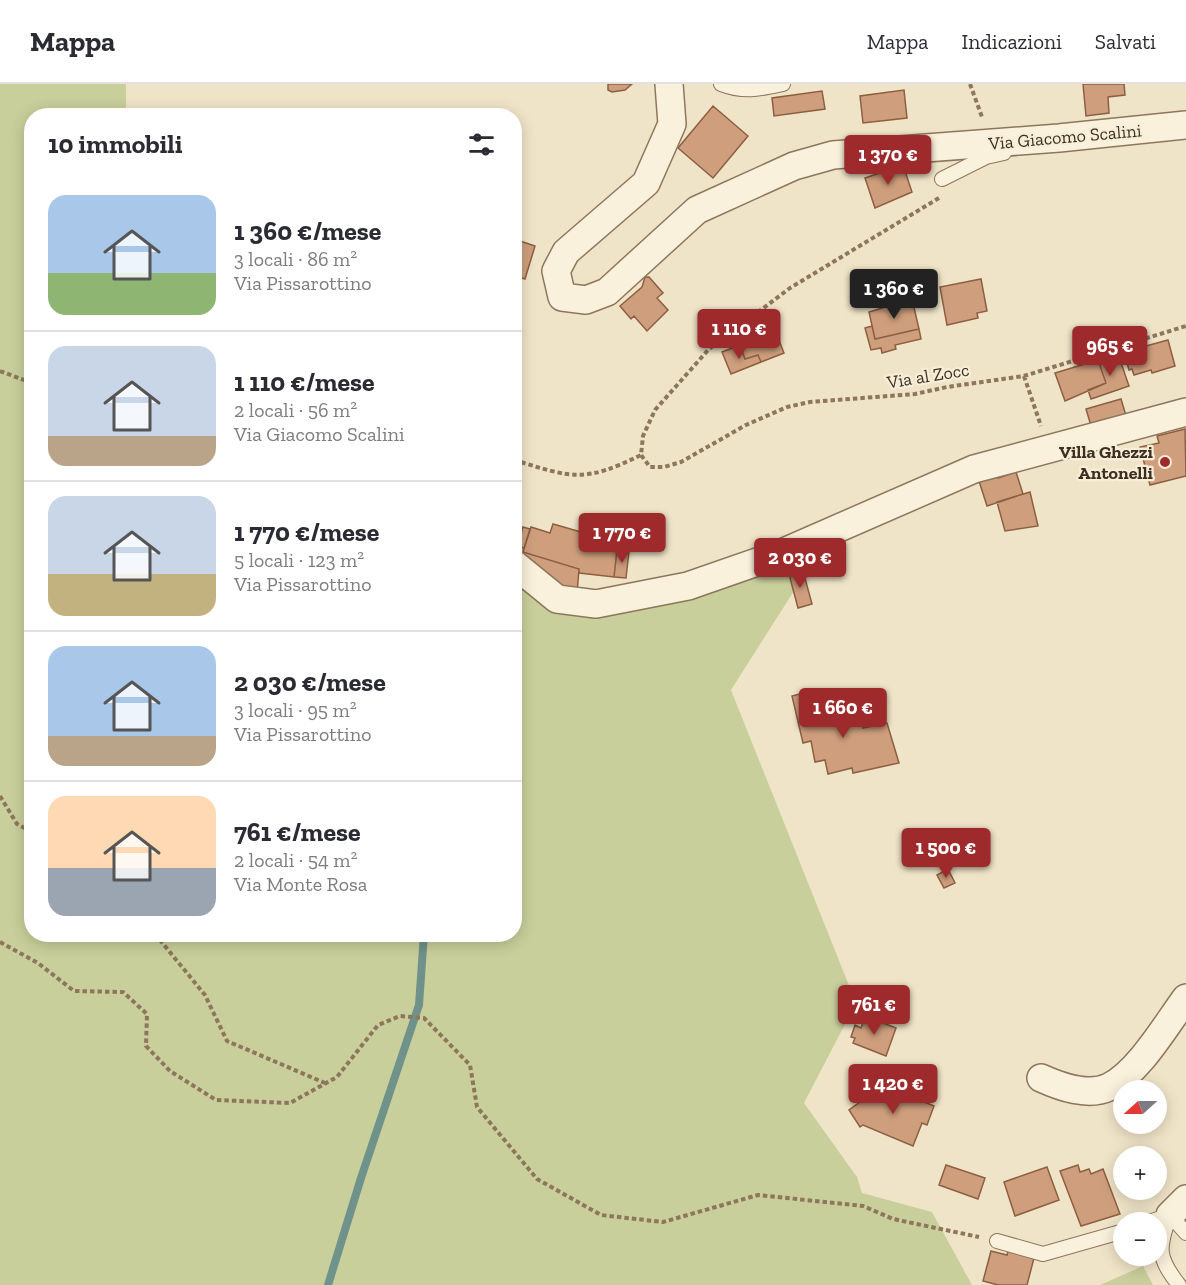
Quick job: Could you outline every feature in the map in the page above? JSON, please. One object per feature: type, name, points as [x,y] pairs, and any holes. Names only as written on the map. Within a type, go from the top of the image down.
[{"type":"street","name":"Via Giacomo Scalini","points":[[669,84],[672,124],[646,183],[566,252],[556,271],[562,297],[586,300],[607,292],[697,210],[794,166],[833,155],[1059,138],[1186,125]]},
{"type":"street","points":[[522,571],[557,599],[596,604],[688,586],[777,555],[974,469],[1186,412]]},
{"type":"street","points":[[1041,1078],[1057,1086],[1084,1092],[1108,1088],[1131,1070],[1186,998]]},
{"type":"lane","points":[[721,84],[734,89],[754,91],[783,84]]},
{"type":"lane","points":[[942,179],[986,157],[1002,153],[1035,153],[1045,150],[1059,138]]},
{"type":"lane","points":[[1173,1217],[1161,1239],[1161,1256],[1168,1271],[1179,1285]]},
{"type":"lane","points":[[997,1241],[1043,1254],[1113,1234]]},
{"type":"path","points":[[970,84],[991,143]]},
{"type":"path","points":[[522,462],[577,476],[610,470],[641,455],[643,436],[655,410],[709,349],[790,288],[944,195]]},
{"type":"path","name":"Via al Zocc","points":[[641,455],[650,467],[664,467],[681,462],[746,425],[787,407],[810,402],[915,394],[1024,375],[1186,327]]},
{"type":"path","points":[[0,371],[24,380]]},
{"type":"path","points":[[1024,375],[1049,450]]},
{"type":"path","points":[[0,795],[17,824],[24,828]]},
{"type":"path","points":[[0,942],[38,963],[74,991],[123,992],[147,1014],[146,1046],[170,1071],[216,1100],[290,1103],[337,1077],[378,1025],[400,1016],[424,1018],[470,1065],[477,1107],[537,1179],[601,1215],[663,1222],[758,1195],[863,1206],[893,1219],[997,1241]]},
{"type":"path","points":[[162,942],[205,995],[227,1041],[325,1084]]},
{"type":"green space","points":[[0,84],[126,84],[126,108],[24,108],[24,942],[522,942],[522,563],[578,598],[691,572],[807,528],[818,553],[731,690],[856,1003],[804,1103],[857,1177],[862,1193],[932,1212],[972,1285],[0,1285]]},
{"type":"green space","points":[[1143,1266],[1153,1285],[1100,1285]]},
{"type":"building","points":[[608,84],[632,84],[625,90],[612,92],[608,90]]},
{"type":"building","points":[[1083,84],[1124,84],[1125,95],[1108,97],[1109,113],[1086,116]]},
{"type":"building","points":[[904,90],[907,118],[863,123],[860,96]]},
{"type":"building","points":[[822,91],[825,109],[774,116],[772,98]]},
{"type":"building","points":[[713,106],[748,136],[713,178],[678,148]]},
{"type":"building","points":[[903,165],[912,192],[875,208],[865,178]]},
{"type":"building","points":[[522,242],[535,246],[525,279],[522,278]]},
{"type":"building","points":[[645,277],[649,277],[663,293],[657,298],[668,310],[647,331],[634,316],[631,319],[620,306],[642,287]]},
{"type":"building","points":[[981,279],[987,311],[977,313],[978,318],[947,325],[940,287]]},
{"type":"building","points":[[912,299],[919,329],[875,339],[869,312]]},
{"type":"building","points":[[771,320],[784,353],[761,362],[758,355],[745,359],[738,340],[751,335],[749,328]]},
{"type":"building","points":[[872,326],[875,339],[919,329],[921,339],[895,345],[896,349],[882,353],[881,348],[871,350],[865,328]]},
{"type":"building","points":[[1168,340],[1175,366],[1152,373],[1151,370],[1134,375],[1132,369],[1129,370],[1124,352]]},
{"type":"building","points":[[740,345],[745,359],[758,355],[761,362],[731,374],[722,352]]},
{"type":"building","points":[[1118,354],[1129,386],[1091,399],[1088,390],[1106,383],[1098,360]]},
{"type":"building","points":[[1098,360],[1106,383],[1065,401],[1055,373]]},
{"type":"building","points":[[1121,399],[1127,419],[1092,429],[1086,409]]},
{"type":"building","name":"Villa Ghezzi Antonelli","points":[[1185,429],[1186,476],[1150,485],[1140,447],[1159,443],[1157,436]]},
{"type":"building","points":[[996,472],[998,478],[1016,472],[1023,494],[987,506],[979,481]]},
{"type":"building","points":[[1030,492],[1038,526],[1005,531],[997,502]]},
{"type":"building","points":[[583,518],[620,524],[614,577],[579,573],[579,569],[523,552],[531,527],[550,533],[553,524],[581,532]]},
{"type":"building","points":[[523,527],[530,529],[524,548],[522,547]]},
{"type":"building","points":[[522,547],[524,548],[523,552],[579,569],[577,594],[561,591],[522,560]]},
{"type":"building","points":[[617,550],[629,551],[626,578],[614,577]]},
{"type":"building","points":[[803,571],[812,604],[798,608],[789,574]]},
{"type":"building","points":[[815,690],[821,717],[839,712],[842,724],[861,719],[863,728],[887,723],[899,763],[853,773],[852,768],[828,774],[825,760],[815,762],[811,741],[803,743],[792,696]]},
{"type":"building","points":[[867,709],[871,726],[863,728],[861,719],[842,724],[840,715]]},
{"type":"building","points":[[948,869],[955,883],[944,888],[937,875]]},
{"type":"building","points":[[865,1016],[896,1028],[886,1056],[853,1043],[855,1038],[851,1037],[855,1025],[861,1028]]},
{"type":"building","points":[[885,1084],[896,1101],[900,1092],[934,1106],[927,1125],[922,1123],[913,1146],[863,1125],[860,1127],[849,1110]]},
{"type":"building","points":[[946,1165],[985,1178],[978,1199],[939,1185]]},
{"type":"building","points":[[1078,1165],[1080,1172],[1089,1169],[1091,1174],[1103,1169],[1119,1212],[1113,1212],[1113,1216],[1081,1226],[1060,1171]]},
{"type":"building","points":[[1047,1167],[1059,1200],[1015,1216],[1004,1182]]},
{"type":"building","points":[[991,1251],[1007,1255],[1008,1251],[1034,1258],[1027,1285],[998,1285],[983,1281]]},
{"type":"waterway","points":[[328,1285],[419,1005],[423,942]]},
{"type":"place","name":"Villa Ghezzi Antonelli","points":[[1165,462]]}]
